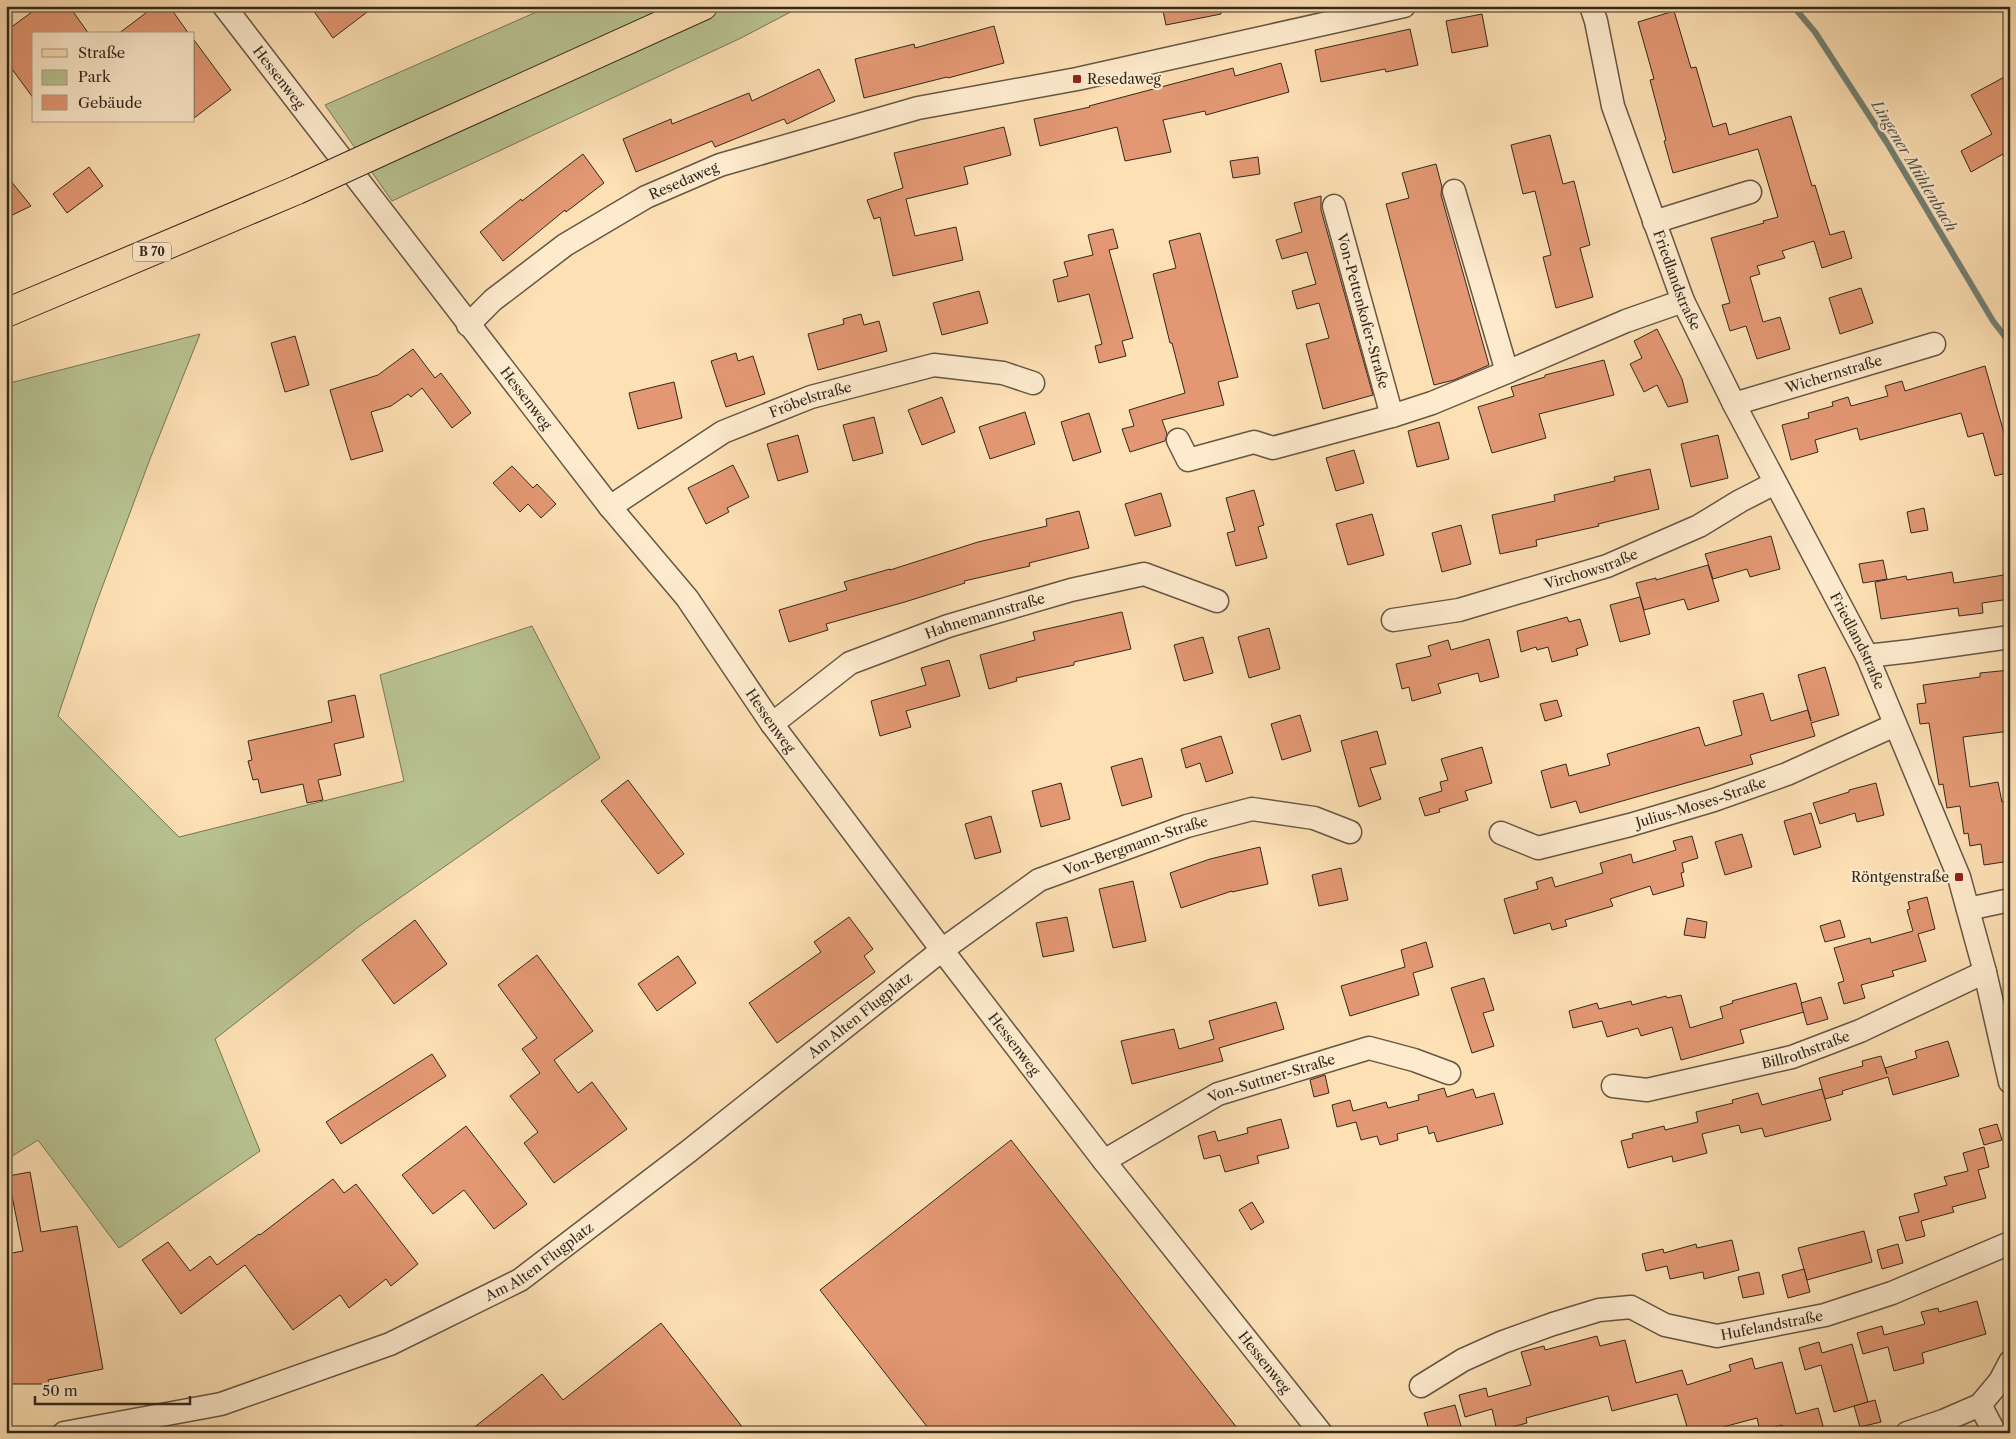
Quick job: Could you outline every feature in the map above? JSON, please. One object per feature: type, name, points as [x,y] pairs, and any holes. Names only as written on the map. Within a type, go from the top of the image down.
[{"type":"main road","name":"B 70","points":[[6,313],[297,190],[703,6]]},
{"type":"street","name":"Hessenweg","points":[[224,6],[380,211],[610,507],[687,598],[772,724],[942,950],[1104,1161],[1321,1433]]},
{"type":"street","name":"Resedaweg","points":[[468,325],[493,300],[564,245],[646,197],[720,165],[918,108],[1077,79],[1404,6]]},
{"type":"street","name":"Friedlandstraße","points":[[1591,6],[1596,21],[1613,106],[1683,301],[1734,404],[1866,656],[1959,877],[1986,972],[2010,1082]]},
{"type":"street","points":[[1454,191],[1507,372]]},
{"type":"street","name":"Friedlandstraße","points":[[1654,222],[1750,192]]},
{"type":"street","name":"Von-Pettenkofer-Straße","points":[[1334,206],[1392,416]]},
{"type":"street","points":[[1178,440],[1188,460],[1254,442],[1273,448],[1392,416],[1507,372],[1626,321],[1683,301]]},
{"type":"street","name":"Wichernstraße","points":[[1734,404],[1934,344]]},
{"type":"street","name":"Fröbelstraße","points":[[610,507],[723,432],[811,397],[934,365],[1003,373],[1033,383]]},
{"type":"street","name":"Virchowstraße","points":[[1393,620],[1459,610],[1606,566],[1699,526],[1740,501],[1775,483]]},
{"type":"street","name":"Hahnemannstraße","points":[[772,724],[850,664],[948,626],[1072,590],[1144,574],[1217,601]]},
{"type":"street","points":[[1866,656],[2010,637]]},
{"type":"street","name":"Julius-Moses-Straße","points":[[1501,833],[1538,848],[1630,825],[1714,800],[1787,774],[1895,725]]},
{"type":"street","name":"Von-Bergmann-Straße","points":[[942,950],[1038,880],[1187,826],[1252,809],[1314,818],[1350,832]]},
{"type":"street","points":[[1968,909],[2010,900]]},
{"type":"street","name":"Am Alten Flugplatz","points":[[64,1433],[221,1404],[390,1344],[520,1280],[694,1147],[942,950]]},
{"type":"street","name":"Billrothstraße","points":[[1613,1086],[1647,1090],[1792,1057],[1860,1031],[1986,972]]},
{"type":"street","name":"Von-Suttner-Straße","points":[[1104,1161],[1218,1094],[1370,1048],[1414,1060],[1450,1073]]},
{"type":"street","name":"Hufelandstraße","points":[[1421,1386],[1463,1360],[1503,1342],[1598,1310],[1631,1307],[1665,1326],[1717,1336],[1825,1315],[1892,1293],[2010,1243]]},
{"type":"street","points":[[1907,1433],[1943,1421],[1980,1405],[2000,1381],[2010,1362]]},
{"type":"street","points":[[1980,1405],[1995,1433]]},
{"type":"green space","points":[[550,6],[802,6],[741,38],[392,201],[325,105]]},
{"type":"green space","points":[[200,334],[150,459],[96,604],[58,716],[179,837],[404,781],[380,675],[532,626],[600,758],[361,925],[215,1039],[260,1151],[119,1248],[38,1140],[6,1160],[6,384]]},
{"type":"building","points":[[40,6],[69,6],[88,32],[32,32],[32,96],[6,61],[6,31]]},
{"type":"building","points":[[155,6],[169,6],[188,32],[121,32]]},
{"type":"building","points":[[310,6],[375,6],[333,38]]},
{"type":"building","points":[[1162,6],[1220,6],[1221,14],[1166,25]]},
{"type":"building","points":[[1674,11],[1691,68],[1696,67],[1713,127],[1726,123],[1729,135],[1791,116],[1812,186],[1815,185],[1830,235],[1844,231],[1852,258],[1822,268],[1814,241],[1782,251],[1785,258],[1757,266],[1760,274],[1750,277],[1763,322],[1780,317],[1790,349],[1757,359],[1746,326],[1730,331],[1722,305],[1730,303],[1711,238],[1764,223],[1763,221],[1778,217],[1758,149],[1673,173],[1650,80],[1654,79],[1638,22]]},
{"type":"building","points":[[1482,14],[1488,46],[1452,53],[1446,21]]},
{"type":"building","points":[[994,26],[1004,63],[864,98],[855,59],[914,44],[915,48]]},
{"type":"building","points":[[1410,29],[1418,65],[1386,72],[1385,69],[1321,82],[1315,50]]},
{"type":"building","points":[[195,41],[231,90],[195,117]]},
{"type":"building","points":[[1281,63],[1289,92],[1206,115],[1205,111],[1163,120],[1171,152],[1125,161],[1117,127],[1040,146],[1034,119],[1090,107],[1233,68],[1235,76]]},
{"type":"building","points":[[819,69],[835,101],[787,124],[784,119],[715,147],[712,141],[636,172],[623,139],[671,119],[672,124],[749,93],[752,101]]},
{"type":"building","points":[[2010,74],[2010,168],[2003,154],[1971,172],[1961,151],[1992,134],[1971,95]]},
{"type":"building","points":[[1004,127],[1011,155],[964,167],[968,184],[906,199],[915,236],[956,227],[963,260],[893,276],[880,217],[874,219],[867,200],[903,188],[894,153]]},
{"type":"building","points":[[1550,135],[1563,184],[1574,181],[1590,245],[1580,248],[1593,297],[1556,308],[1543,257],[1551,255],[1535,191],[1523,194],[1511,145]]},
{"type":"building","points":[[583,154],[604,183],[566,212],[565,210],[503,261],[480,232],[521,199],[522,201]]},
{"type":"building","points":[[1258,157],[1260,174],[1233,178],[1230,161]]},
{"type":"building","points":[[1436,164],[1442,187],[1441,195],[1489,365],[1454,380],[1434,385],[1386,204],[1409,198],[1402,173]]},
{"type":"building","points":[[89,167],[103,186],[67,213],[53,194]]},
{"type":"building","points":[[6,175],[31,206],[6,218]]},
{"type":"building","points":[[1321,196],[1321,210],[1373,395],[1323,409],[1306,344],[1329,338],[1319,303],[1297,309],[1292,291],[1316,284],[1307,252],[1282,259],[1276,240],[1302,232],[1294,203]]},
{"type":"building","points":[[1113,229],[1118,248],[1109,250],[1133,338],[1122,341],[1126,356],[1099,363],[1095,346],[1102,344],[1089,294],[1058,302],[1053,280],[1068,276],[1064,262],[1093,255],[1088,235]]},
{"type":"building","points":[[1200,233],[1238,377],[1218,382],[1224,405],[1162,420],[1167,434],[1165,441],[1130,452],[1122,429],[1134,426],[1129,410],[1185,393],[1172,343],[1170,343],[1153,274],[1176,268],[1169,241]]},
{"type":"building","points":[[1861,288],[1873,323],[1840,334],[1829,298]]},
{"type":"building","points":[[979,291],[988,323],[942,335],[933,303]]},
{"type":"building","points":[[861,314],[864,325],[879,321],[887,351],[818,370],[808,334],[844,324],[843,319]]},
{"type":"building","points":[[1657,329],[1682,379],[1688,402],[1668,407],[1657,385],[1644,392],[1630,364],[1642,358],[1634,341]]},
{"type":"building","points":[[295,336],[309,385],[285,392],[271,343]]},
{"type":"building","points":[[413,349],[435,378],[441,373],[471,413],[452,428],[422,388],[411,397],[408,394],[391,406],[371,412],[383,451],[351,460],[330,390],[378,375]]},
{"type":"building","points":[[736,353],[738,361],[753,356],[765,394],[726,407],[711,361]]},
{"type":"building","points":[[1604,360],[1614,395],[1539,414],[1546,438],[1492,453],[1478,407],[1514,396],[1511,387],[1545,377],[1545,375]]},
{"type":"building","points":[[1985,366],[2006,440],[2010,439],[2010,472],[1995,476],[1983,433],[1968,437],[1961,413],[1860,440],[1857,428],[1815,440],[1818,452],[1791,460],[1782,425],[1809,418],[1808,413],[1833,406],[1832,402],[1848,397],[1851,406],[1888,396],[1885,386],[1902,381],[1905,391]]},
{"type":"building","points":[[674,382],[682,418],[638,429],[629,393]]},
{"type":"building","points":[[942,397],[955,432],[922,445],[908,410]]},
{"type":"building","points":[[1025,412],[1035,444],[990,459],[979,427]]},
{"type":"building","points":[[1089,413],[1101,452],[1073,461],[1061,422]]},
{"type":"building","points":[[874,417],[883,453],[853,461],[843,425]]},
{"type":"building","points":[[1439,422],[1449,459],[1417,467],[1408,431]]},
{"type":"building","points":[[798,435],[808,472],[778,481],[767,444]]},
{"type":"building","points":[[1718,435],[1728,478],[1691,487],[1681,444]]},
{"type":"building","points":[[1354,450],[1364,483],[1336,491],[1326,458]]},
{"type":"building","points":[[733,465],[749,497],[727,508],[729,512],[706,524],[688,488]]},
{"type":"building","points":[[512,466],[533,488],[537,484],[556,504],[541,518],[528,504],[520,512],[493,483]]},
{"type":"building","points":[[1650,469],[1659,509],[1598,524],[1599,526],[1536,540],[1537,546],[1500,554],[1492,515],[1555,501],[1554,495],[1615,481],[1614,477]]},
{"type":"building","points":[[1254,490],[1264,525],[1258,527],[1267,558],[1236,566],[1227,533],[1235,531],[1226,498]]},
{"type":"building","points":[[1161,493],[1171,526],[1135,536],[1125,504]]},
{"type":"building","points":[[1924,508],[1928,530],[1911,533],[1907,512]]},
{"type":"building","points":[[1079,511],[1089,548],[1029,563],[1030,566],[964,581],[965,583],[905,602],[826,624],[828,630],[789,642],[779,610],[847,590],[844,582],[890,570],[978,542],[1047,526],[1046,519]]},
{"type":"building","points":[[1372,514],[1384,555],[1348,565],[1336,524]]},
{"type":"building","points":[[1461,525],[1471,564],[1442,572],[1432,533]]},
{"type":"building","points":[[1771,536],[1780,569],[1750,577],[1747,569],[1713,579],[1705,554]]},
{"type":"building","points":[[1883,560],[1887,579],[1863,583],[1859,564]]},
{"type":"building","points":[[1708,565],[1719,601],[1688,610],[1684,599],[1644,610],[1636,583],[1656,578],[1656,580]]},
{"type":"building","points":[[1952,572],[1954,583],[2010,574],[2010,599],[1982,603],[1983,613],[1959,616],[1958,608],[1881,619],[1875,582],[1906,576],[1907,580]]},
{"type":"building","points":[[1640,597],[1650,634],[1620,642],[1610,605]]},
{"type":"building","points":[[1122,612],[1131,649],[1074,662],[1074,665],[1016,678],[1017,681],[989,689],[980,655],[1035,640],[1033,632]]},
{"type":"building","points":[[1567,617],[1569,622],[1580,619],[1588,645],[1576,649],[1578,655],[1552,662],[1548,647],[1537,650],[1536,647],[1521,652],[1517,631]]},
{"type":"building","points":[[1269,628],[1280,669],[1249,678],[1238,637]]},
{"type":"building","points":[[1203,637],[1213,673],[1184,681],[1174,645]]},
{"type":"building","points":[[1489,639],[1499,677],[1480,682],[1478,673],[1438,684],[1441,693],[1412,701],[1409,687],[1402,689],[1396,664],[1431,656],[1428,646],[1448,640],[1451,650]]},
{"type":"building","points":[[949,660],[960,696],[906,711],[911,727],[880,736],[871,701],[926,685],[921,668]]},
{"type":"building","points":[[1825,667],[1839,715],[1811,723],[1815,736],[1750,755],[1753,764],[1580,813],[1576,801],[1551,808],[1541,771],[1566,764],[1569,776],[1610,765],[1607,754],[1699,727],[1705,746],[1742,735],[1733,701],[1763,693],[1771,721],[1808,710],[1798,675]]},
{"type":"building","points":[[2010,670],[2010,731],[1963,737],[1970,787],[1998,782],[2002,802],[2006,801],[2010,824],[2010,861],[1984,865],[1981,844],[1970,846],[1968,833],[1964,834],[1960,806],[1947,808],[1943,784],[1939,785],[1929,723],[1920,724],[1917,704],[1926,703],[1923,685],[1980,677],[1980,673]]},
{"type":"building","points":[[355,695],[364,737],[334,744],[341,775],[318,780],[323,800],[307,803],[303,784],[261,793],[258,779],[253,780],[248,761],[252,760],[248,741],[332,722],[328,701]]},
{"type":"building","points":[[1557,700],[1562,716],[1545,721],[1540,704]]},
{"type":"building","points":[[1300,715],[1311,751],[1282,760],[1271,724]]},
{"type":"building","points":[[1377,731],[1386,764],[1370,768],[1381,799],[1359,807],[1341,741]]},
{"type":"building","points":[[1221,736],[1233,773],[1206,782],[1200,763],[1186,768],[1181,749]]},
{"type":"building","points":[[1482,747],[1492,783],[1465,791],[1468,800],[1439,809],[1440,812],[1425,816],[1419,798],[1442,791],[1440,782],[1448,780],[1441,759]]},
{"type":"building","points":[[1142,758],[1152,797],[1122,806],[1111,767]]},
{"type":"building","points":[[628,780],[684,854],[658,874],[601,801]]},
{"type":"building","points":[[1061,783],[1070,819],[1041,827],[1032,791]]},
{"type":"building","points":[[1876,783],[1884,815],[1857,822],[1855,813],[1820,824],[1813,803]]},
{"type":"building","points":[[1811,813],[1821,847],[1794,855],[1784,821]]},
{"type":"building","points":[[991,816],[1001,852],[975,859],[965,824]]},
{"type":"building","points":[[1742,834],[1752,867],[1725,875],[1715,842]]},
{"type":"building","points":[[1692,836],[1698,858],[1682,863],[1684,872],[1681,873],[1684,886],[1653,895],[1650,886],[1610,899],[1613,906],[1565,920],[1567,926],[1552,930],[1550,923],[1514,934],[1504,899],[1538,889],[1536,882],[1552,877],[1555,887],[1603,873],[1600,863],[1631,854],[1633,863],[1676,850],[1673,841]]},
{"type":"building","points":[[1260,847],[1268,884],[1232,891],[1181,908],[1170,873],[1210,859]]},
{"type":"building","points":[[1341,868],[1348,900],[1319,906],[1312,875]]},
{"type":"building","points":[[1133,881],[1146,941],[1113,948],[1099,889]]},
{"type":"building","points":[[1927,897],[1935,929],[1918,934],[1926,961],[1892,971],[1894,976],[1861,985],[1865,998],[1844,1004],[1838,983],[1844,981],[1834,948],[1870,938],[1871,943],[1913,931],[1907,910],[1910,909],[1908,902]]},
{"type":"building","points":[[849,917],[873,949],[864,956],[875,972],[777,1043],[749,1003],[821,952],[814,942]]},
{"type":"building","points":[[1067,917],[1074,951],[1043,957],[1036,923]]},
{"type":"building","points":[[1687,918],[1707,922],[1705,938],[1684,935]]},
{"type":"building","points":[[415,920],[447,964],[394,1004],[362,960]]},
{"type":"building","points":[[1840,920],[1845,937],[1825,942],[1820,926]]},
{"type":"building","points":[[1426,942],[1433,967],[1413,973],[1419,995],[1350,1016],[1341,986],[1405,967],[1401,950]]},
{"type":"building","points":[[537,955],[593,1031],[554,1060],[578,1093],[592,1082],[627,1129],[554,1183],[524,1143],[538,1132],[510,1096],[540,1073],[522,1049],[537,1038],[498,985]]},
{"type":"building","points":[[678,956],[696,983],[657,1011],[638,984]]},
{"type":"building","points":[[1484,978],[1494,1010],[1483,1013],[1494,1046],[1472,1053],[1451,988]]},
{"type":"building","points":[[1796,983],[1804,1012],[1740,1030],[1744,1043],[1681,1060],[1672,1027],[1641,1036],[1638,1028],[1607,1037],[1602,1021],[1573,1028],[1569,1011],[1597,1003],[1599,1009],[1631,1001],[1632,1005],[1666,996],[1667,998],[1681,995],[1690,1028],[1723,1018],[1720,1007],[1733,1003],[1732,1001]]},
{"type":"building","points":[[1821,997],[1828,1019],[1807,1025],[1801,1003]]},
{"type":"building","points":[[1276,1002],[1284,1029],[1219,1048],[1223,1061],[1132,1084],[1121,1041],[1174,1029],[1179,1049],[1214,1039],[1209,1021]]},
{"type":"building","points":[[1948,1041],[1959,1076],[1893,1095],[1888,1077],[1842,1091],[1843,1094],[1825,1099],[1819,1078],[1863,1066],[1862,1061],[1881,1056],[1885,1068],[1917,1058],[1915,1051]]},
{"type":"building","points":[[432,1054],[446,1076],[341,1144],[326,1122]]},
{"type":"building","points":[[1325,1075],[1329,1093],[1314,1097],[1310,1080]]},
{"type":"building","points":[[1444,1088],[1447,1097],[1473,1089],[1476,1098],[1494,1093],[1503,1124],[1437,1142],[1434,1132],[1429,1134],[1427,1126],[1397,1134],[1398,1140],[1380,1145],[1377,1136],[1361,1140],[1356,1122],[1337,1127],[1332,1105],[1350,1100],[1353,1111],[1386,1102],[1388,1108],[1419,1100],[1418,1095]]},
{"type":"building","points":[[1822,1089],[1831,1120],[1765,1137],[1762,1128],[1741,1133],[1739,1125],[1702,1134],[1707,1153],[1673,1162],[1672,1156],[1628,1168],[1621,1141],[1633,1138],[1632,1134],[1664,1126],[1665,1130],[1698,1122],[1696,1112],[1733,1103],[1732,1100],[1758,1093],[1762,1105]]},
{"type":"building","points":[[1281,1119],[1289,1148],[1257,1156],[1259,1163],[1225,1172],[1220,1155],[1204,1159],[1198,1136],[1215,1131],[1218,1141],[1248,1133],[1247,1128]]},
{"type":"building","points":[[1997,1124],[2002,1140],[1984,1145],[1979,1129]]},
{"type":"building","points":[[466,1126],[527,1204],[494,1229],[464,1190],[433,1214],[402,1175]]},
{"type":"building","points":[[1011,1140],[1241,1433],[932,1433],[820,1290]]},
{"type":"building","points":[[1984,1147],[1989,1167],[1978,1170],[1986,1198],[1952,1207],[1954,1212],[1921,1221],[1925,1236],[1906,1241],[1899,1217],[1919,1212],[1914,1194],[1947,1185],[1944,1177],[1968,1171],[1963,1153]]},
{"type":"building","points":[[30,1172],[41,1232],[77,1226],[103,1369],[48,1380],[49,1384],[11,1384],[6,1360],[6,1292],[9,1291],[6,1275],[6,1254],[23,1251],[8,1176]]},
{"type":"building","points":[[333,1179],[344,1193],[356,1184],[418,1264],[391,1286],[386,1279],[349,1308],[340,1295],[293,1330],[245,1265],[181,1314],[142,1260],[168,1242],[190,1271],[210,1256],[217,1265],[260,1235]]},
{"type":"building","points":[[1252,1202],[1264,1222],[1251,1230],[1239,1210]]},
{"type":"building","points":[[1864,1231],[1872,1262],[1807,1280],[1798,1248]]},
{"type":"building","points":[[1732,1240],[1739,1270],[1704,1279],[1703,1272],[1670,1279],[1667,1266],[1646,1271],[1642,1254],[1663,1249],[1664,1253],[1696,1244],[1697,1248]]},
{"type":"building","points":[[1898,1244],[1903,1263],[1882,1269],[1877,1250]]},
{"type":"building","points":[[1804,1269],[1810,1292],[1788,1298],[1782,1275]]},
{"type":"building","points":[[1759,1272],[1764,1294],[1743,1298],[1738,1277]]},
{"type":"building","points":[[1977,1301],[1986,1334],[1922,1353],[1924,1363],[1894,1371],[1888,1347],[1863,1354],[1857,1333],[1882,1326],[1884,1335],[1925,1324],[1921,1312],[1938,1308],[1939,1312]]},
{"type":"building","points":[[661,1323],[747,1433],[467,1433],[542,1374],[563,1400]]},
{"type":"building","points":[[1597,1336],[1600,1346],[1625,1340],[1636,1383],[1682,1370],[1687,1385],[1731,1371],[1729,1365],[1752,1358],[1755,1369],[1782,1362],[1796,1414],[1818,1408],[1825,1433],[1784,1433],[1782,1425],[1760,1431],[1757,1418],[1723,1427],[1724,1433],[1689,1433],[1677,1394],[1612,1411],[1608,1396],[1526,1418],[1527,1423],[1497,1431],[1492,1409],[1465,1417],[1459,1395],[1486,1388],[1488,1397],[1531,1385],[1521,1352],[1544,1346],[1545,1350]]},
{"type":"building","points":[[1819,1342],[1822,1353],[1852,1344],[1868,1402],[1834,1412],[1821,1365],[1805,1370],[1799,1348]]},
{"type":"building","points":[[1875,1400],[1881,1422],[1860,1427],[1854,1406]]},
{"type":"building","points":[[1455,1405],[1463,1433],[1430,1433],[1424,1413]]},
{"type":"waterway","name":"Lingener Mühlenbach","points":[[1793,6],[1815,32],[1887,143],[1993,321],[2010,343]]},
{"type":"place","name":"Resedaweg","points":[[1077,79]]},
{"type":"place","name":"Röntgenstraße","points":[[1959,877]]}]
